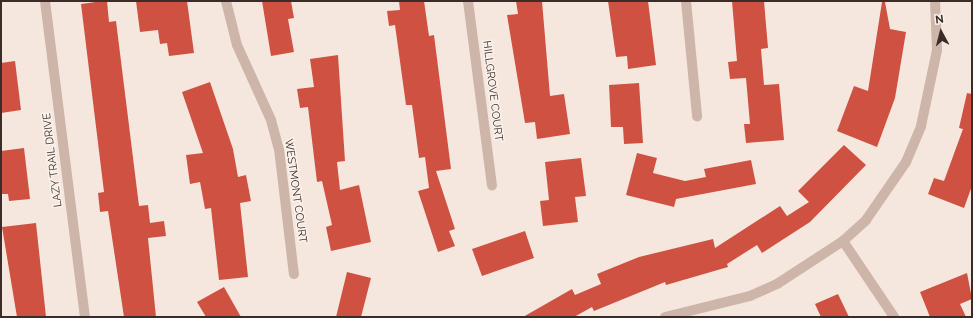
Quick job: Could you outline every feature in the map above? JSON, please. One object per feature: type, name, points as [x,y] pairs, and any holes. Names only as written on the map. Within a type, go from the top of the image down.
[{"type":"street","name":"LAZY TRAIL DRIVE","points":[[45,1],[85,317]]},
{"type":"street","name":"WESTMONT COURT","points":[[226,1],[237,45],[271,120],[279,149],[294,274]]},
{"type":"street","name":"HILLGROVE COURT","points":[[468,1],[492,185]]},
{"type":"street","points":[[686,1],[697,116]]},
{"type":"street","points":[[665,317],[750,296],[809,266],[843,241],[886,194],[906,162],[921,126],[937,50],[934,1]]},
{"type":"street","points":[[843,241],[894,317]]},
{"type":"building","points":[[107,1],[109,22],[116,21],[139,206],[148,205],[150,223],[164,221],[166,236],[148,238],[156,317],[124,317],[108,211],[100,212],[98,193],[104,192],[81,4]]},
{"type":"building","points":[[136,1],[187,1],[194,53],[169,56],[167,43],[160,44],[158,30],[140,32]]},
{"type":"building","points":[[262,1],[291,1],[294,18],[288,19],[294,52],[271,56]]},
{"type":"building","points":[[399,1],[424,1],[429,36],[434,35],[451,169],[436,171],[455,229],[449,231],[455,246],[438,252],[418,191],[429,188],[425,157],[419,158],[412,105],[406,105],[395,25],[389,26],[387,11],[400,10]]},
{"type":"building","points":[[516,1],[542,1],[550,96],[564,94],[570,134],[537,139],[535,122],[525,123],[507,15],[518,14]]},
{"type":"building","points":[[608,1],[648,1],[656,65],[628,69],[627,56],[616,57]]},
{"type":"building","points":[[732,1],[764,1],[768,48],[761,49],[764,85],[779,84],[784,140],[746,143],[744,124],[750,124],[746,78],[730,79],[728,62],[737,61]]},
{"type":"building","points":[[882,2],[885,2],[890,29],[906,32],[895,98],[877,147],[837,131],[854,86],[868,91]]},
{"type":"building","points":[[338,55],[345,161],[337,162],[340,190],[359,185],[371,242],[331,251],[326,227],[332,225],[322,181],[317,182],[308,107],[300,108],[297,89],[314,87],[310,59]]},
{"type":"building","points":[[15,61],[21,110],[1,113],[1,63]]},
{"type":"building","points":[[210,82],[233,149],[238,177],[246,175],[251,201],[240,203],[248,277],[219,280],[211,208],[205,209],[200,182],[190,184],[186,155],[203,153],[182,92]]},
{"type":"building","points":[[639,83],[643,143],[624,144],[623,127],[611,127],[609,85]]},
{"type":"building","points":[[967,93],[972,94],[972,186],[964,208],[928,194],[934,178],[944,181],[963,129],[959,128]]},
{"type":"building","points":[[844,145],[866,165],[810,222],[762,253],[757,245],[727,264],[728,267],[666,285],[665,282],[594,311],[592,307],[574,317],[523,317],[572,289],[575,295],[601,284],[597,274],[639,257],[713,239],[715,248],[780,206],[787,216],[809,202],[798,191]]},
{"type":"building","points":[[24,148],[30,199],[9,201],[8,194],[1,194],[1,151]]},
{"type":"building","points":[[637,153],[657,158],[653,173],[685,181],[706,177],[704,169],[751,160],[756,184],[676,199],[674,207],[626,195]]},
{"type":"building","points":[[581,158],[586,196],[575,197],[578,222],[543,226],[540,201],[549,200],[545,162]]},
{"type":"building","points":[[36,223],[46,317],[17,317],[2,227]]},
{"type":"building","points":[[525,231],[534,258],[482,276],[472,249]]},
{"type":"building","points":[[347,272],[371,278],[361,317],[336,317]]},
{"type":"building","points":[[967,273],[972,299],[960,304],[966,317],[930,317],[920,292]]},
{"type":"building","points":[[224,287],[241,317],[206,317],[197,302]]},
{"type":"building","points":[[838,294],[849,317],[821,317],[815,304]]}]
